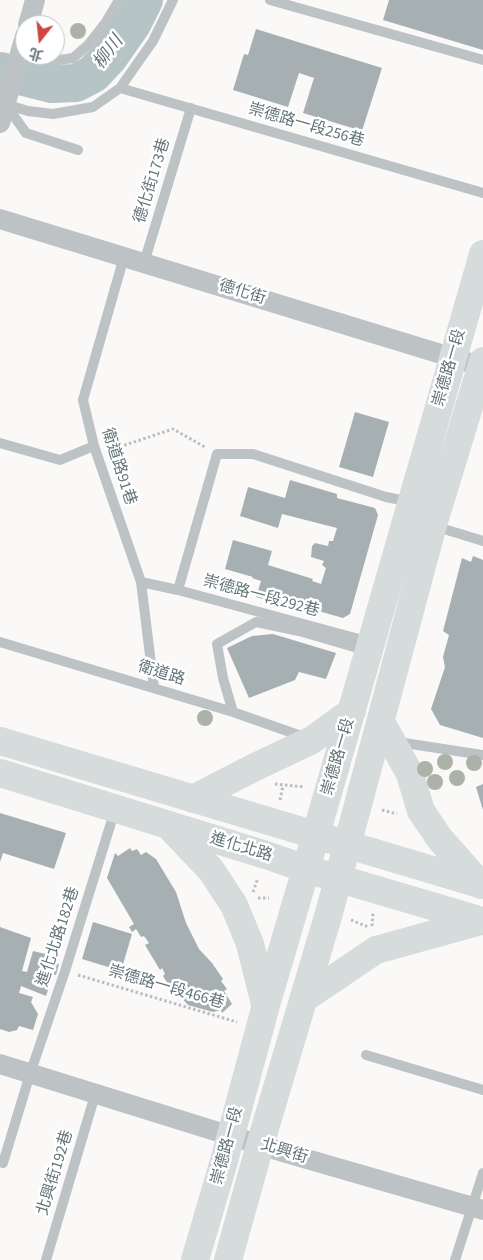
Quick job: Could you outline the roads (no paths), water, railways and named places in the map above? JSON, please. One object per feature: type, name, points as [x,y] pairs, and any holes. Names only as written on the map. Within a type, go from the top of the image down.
[{"type":"main road","name":"崇德路一段","points":[[195,1260],[231,1136],[262,1017],[483,254]]},
{"type":"main road","name":"崇德路一段","points":[[228,1260],[339,878],[433,525],[482,365]]},
{"type":"main road","points":[[193,799],[246,771],[312,740],[352,711]]},
{"type":"main road","points":[[381,722],[410,774],[421,811],[440,839],[482,885]]},
{"type":"main road","name":"進化北路","points":[[0,741],[482,885]]},
{"type":"main road","name":"進化北路","points":[[0,773],[306,870],[339,878],[482,921]]},
{"type":"main road","points":[[170,826],[211,870],[234,905],[250,944],[262,1017]]},
{"type":"main road","points":[[305,998],[376,950],[482,921]]},
{"type":"street","points":[[31,15],[35,0]]},
{"type":"street","points":[[4,108],[16,65]]},
{"type":"street","name":"德化街","points":[[0,219],[453,358],[482,365]]},
{"type":"street","name":"北興街","points":[[0,1064],[95,1095],[478,1209]]},
{"type":"lane","points":[[65,59],[73,58],[88,45],[120,0]]},
{"type":"lane","points":[[4,108],[53,114],[93,107],[120,88],[153,41],[173,0]]},
{"type":"lane","points":[[270,0],[483,60]]},
{"type":"lane","name":"崇德路一段256巷","points":[[120,88],[483,194]]},
{"type":"lane","points":[[4,108],[26,133],[78,150]]},
{"type":"lane","name":"德化街173巷","points":[[144,263],[191,108]]},
{"type":"lane","name":"衛道路91巷","points":[[124,257],[83,400],[96,450],[141,582],[154,688]]},
{"type":"lane","points":[[0,443],[60,460],[96,450]]},
{"type":"lane","points":[[178,590],[217,454],[253,454],[386,497],[412,503]]},
{"type":"lane","points":[[433,525],[483,541]]},
{"type":"lane","name":"崇德路一段292巷","points":[[141,582],[178,590],[370,647]]},
{"type":"lane","points":[[233,712],[223,678],[217,644],[256,622],[370,647]]},
{"type":"lane","name":"衛道路","points":[[0,642],[233,712],[312,740]]},
{"type":"lane","points":[[381,722],[399,744],[483,755]]},
{"type":"lane","name":"進化北路182巷","points":[[0,1162],[3,1163],[115,809]]},
{"type":"lane","points":[[366,1055],[483,1090]]},
{"type":"lane","name":"北興街192巷","points":[[46,1260],[95,1095]]},
{"type":"lane","points":[[455,1260],[478,1209],[483,1174]]},
{"type":"waterway","name":"柳川","points":[[0,71],[52,84],[76,83],[93,74],[109,57],[132,24],[144,0]]}]
